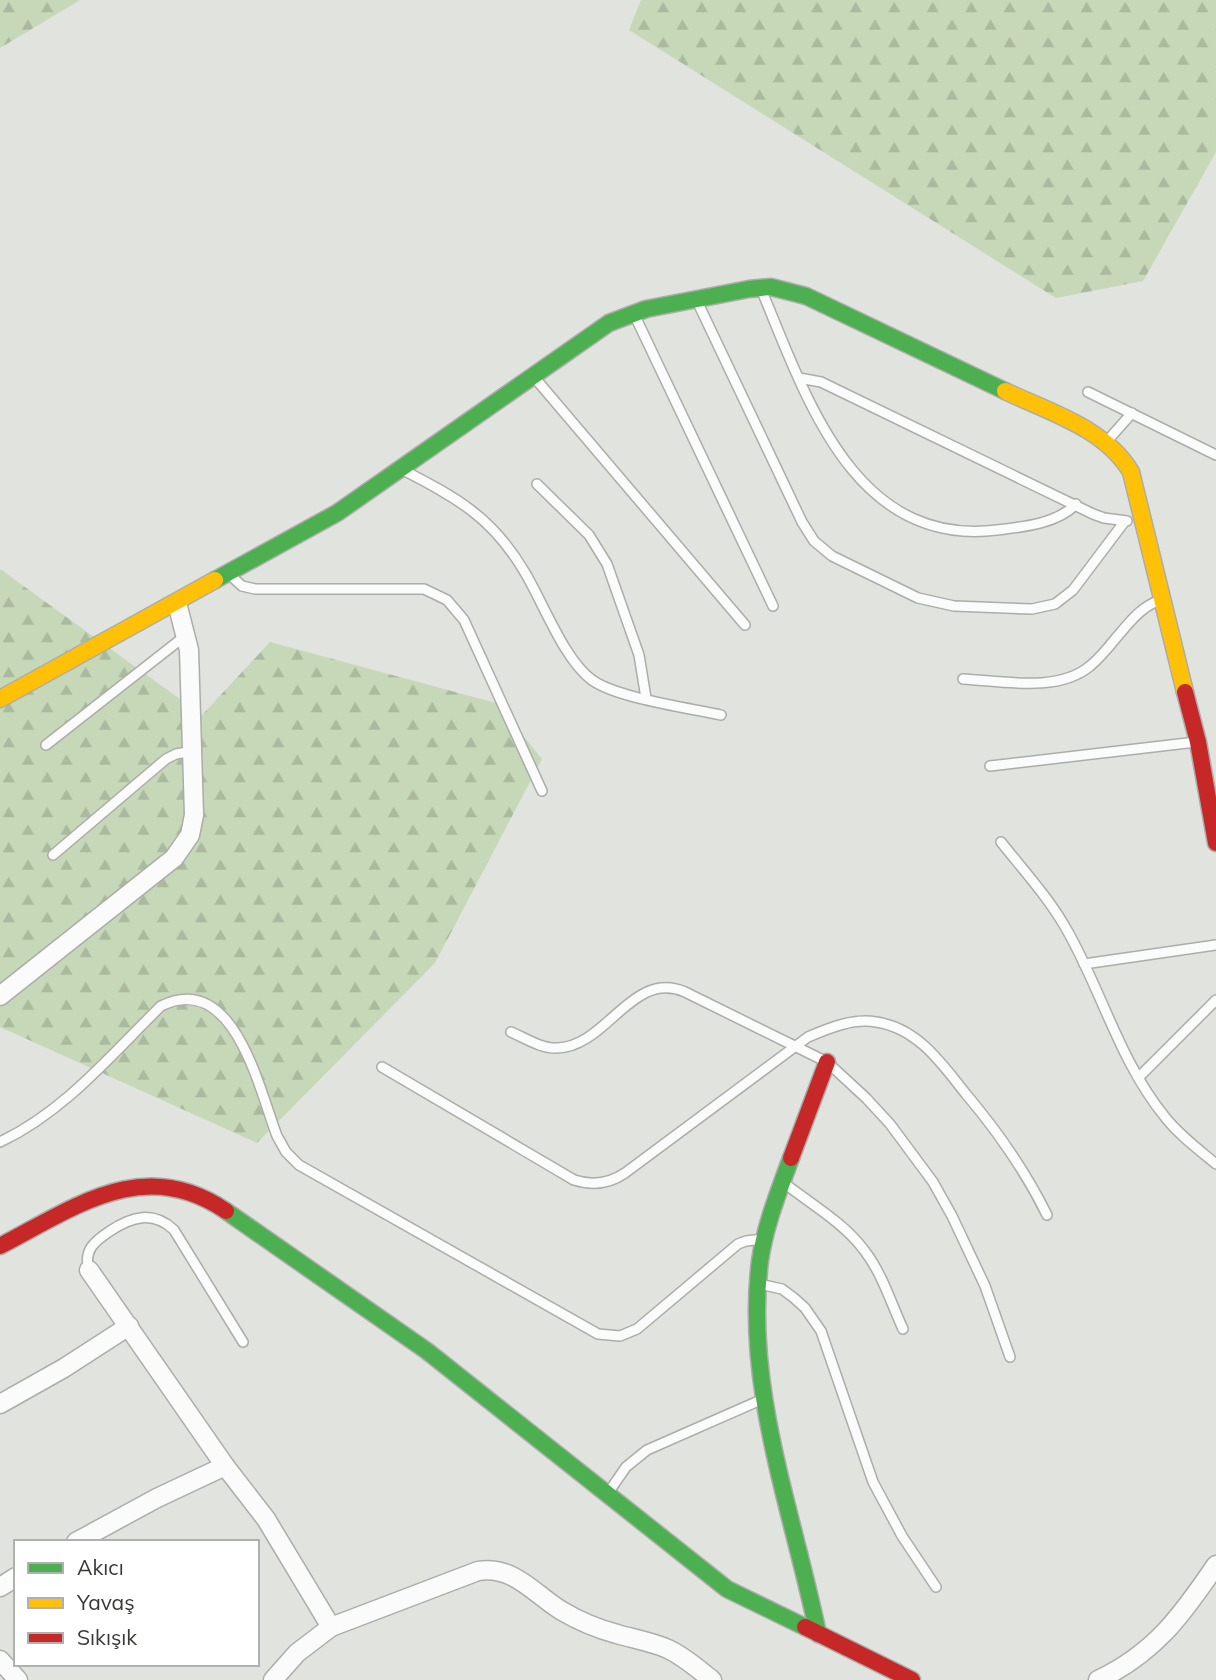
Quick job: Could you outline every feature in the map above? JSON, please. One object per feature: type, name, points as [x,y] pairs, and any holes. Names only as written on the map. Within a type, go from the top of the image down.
[{"type":"street","points":[[0,699],[337,513],[609,323],[633,312],[696,299],[760,288],[783,289],[806,296],[1097,435],[1124,460],[1130,472],[1198,742],[1209,764],[1216,844]]},
{"type":"street","points":[[0,996],[180,851],[190,835],[194,815],[189,650],[177,603]]},
{"type":"street","points":[[818,1634],[765,1398],[757,1345],[758,1284],[764,1239],[827,1062]]},
{"type":"street","points":[[0,1246],[99,1195],[115,1190],[146,1185],[170,1187],[194,1193],[222,1206],[428,1351],[727,1590],[912,1680]]},
{"type":"street","points":[[89,1270],[225,1466],[266,1519],[331,1627]]},
{"type":"street","points":[[0,1404],[64,1368],[129,1325]]},
{"type":"street","points":[[80,1540],[157,1498],[225,1466]]},
{"type":"street","points":[[1098,1680],[1123,1667],[1158,1641],[1185,1610],[1216,1564]]},
{"type":"street","points":[[273,1680],[298,1653],[331,1627],[478,1571],[497,1570],[514,1576],[548,1602],[579,1620],[614,1634],[668,1649],[712,1680]]},
{"type":"street","points":[[0,1660],[18,1680]]},
{"type":"lane","points":[[760,288],[799,378],[834,448],[853,473],[879,497],[910,516],[957,530],[989,531],[1060,516],[1076,504]]},
{"type":"lane","points":[[696,299],[802,522],[814,541],[841,562],[918,598],[939,604],[1040,608],[1055,604],[1073,590],[1125,521]]},
{"type":"lane","points":[[633,312],[773,606]]},
{"type":"lane","points":[[533,376],[745,625]]},
{"type":"lane","points":[[799,378],[821,382],[1104,518],[1125,521],[1142,518]]},
{"type":"lane","points":[[1088,392],[1216,455]]},
{"type":"lane","points":[[1107,442],[1132,413]]},
{"type":"lane","points":[[401,469],[457,499],[504,542],[524,571],[572,659],[585,675],[604,687],[721,715]]},
{"type":"lane","points":[[537,484],[589,535],[607,564],[639,655],[646,698]]},
{"type":"lane","points":[[229,573],[242,586],[255,589],[424,589],[447,600],[464,620],[541,791]]},
{"type":"lane","points":[[963,679],[1052,683],[1074,677],[1097,660],[1143,609],[1163,600]]},
{"type":"lane","points":[[46,745],[187,635]]},
{"type":"lane","points":[[990,766],[1198,742]]},
{"type":"lane","points":[[53,855],[166,759],[193,751]]},
{"type":"lane","points":[[1001,842],[1048,899],[1084,964],[1118,1042],[1158,1109],[1172,1126],[1216,1164]]},
{"type":"lane","points":[[1084,964],[1216,945]]},
{"type":"lane","points":[[511,1032],[549,1048],[573,1046],[588,1038],[646,991],[668,987],[685,992],[827,1062],[890,1124],[933,1182],[975,1263],[1010,1357]]},
{"type":"lane","points":[[0,1142],[55,1109],[161,1006],[177,1000],[192,1000],[215,1009],[237,1032],[277,1136],[286,1152],[299,1165],[598,1334],[620,1336],[637,1329],[730,1250],[746,1241],[764,1239]]},
{"type":"lane","points":[[1139,1077],[1216,1000]]},
{"type":"lane","points":[[382,1066],[574,1180],[593,1184],[618,1178],[794,1046],[840,1025],[874,1021],[896,1028],[918,1040],[937,1058],[1000,1136],[1023,1169],[1047,1215]]},
{"type":"lane","points":[[783,1182],[839,1225],[863,1248],[877,1270],[903,1329]]},
{"type":"lane","points":[[89,1270],[88,1251],[96,1240],[133,1218],[148,1217],[162,1221],[174,1230],[243,1342]]},
{"type":"lane","points":[[758,1284],[782,1289],[805,1308],[821,1331],[873,1482],[902,1536],[936,1587]]},
{"type":"lane","points":[[606,1495],[626,1467],[647,1450],[765,1398]]},
{"type":"green space","points":[[0,0],[80,0],[0,48]]},
{"type":"green space","points":[[641,0],[1216,0],[1216,152],[1143,281],[1056,298],[629,30]]},
{"type":"green space","points":[[0,569],[202,715],[270,642],[496,703],[542,759],[435,963],[257,1143],[0,1027]]},
{"type":"traffic: fast","points":[[215,580],[337,513],[609,323],[646,309],[771,287],[806,296],[1005,391]]},
{"type":"traffic: fast","points":[[791,1158],[762,1248],[757,1308],[759,1355],[774,1449],[818,1634]]},
{"type":"traffic: fast","points":[[226,1211],[427,1351],[727,1589],[805,1627]]},
{"type":"traffic: slow","points":[[1005,391],[1057,414],[1091,433],[1107,444],[1131,472],[1185,692]]},
{"type":"traffic: slow","points":[[0,699],[215,580]]},
{"type":"traffic: jam","points":[[1185,692],[1198,742],[1216,843]]},
{"type":"traffic: jam","points":[[791,1158],[827,1062]]},
{"type":"traffic: jam","points":[[0,1246],[83,1203],[138,1187],[167,1187],[196,1195],[226,1211]]},
{"type":"traffic: jam","points":[[805,1627],[912,1680]]}]
